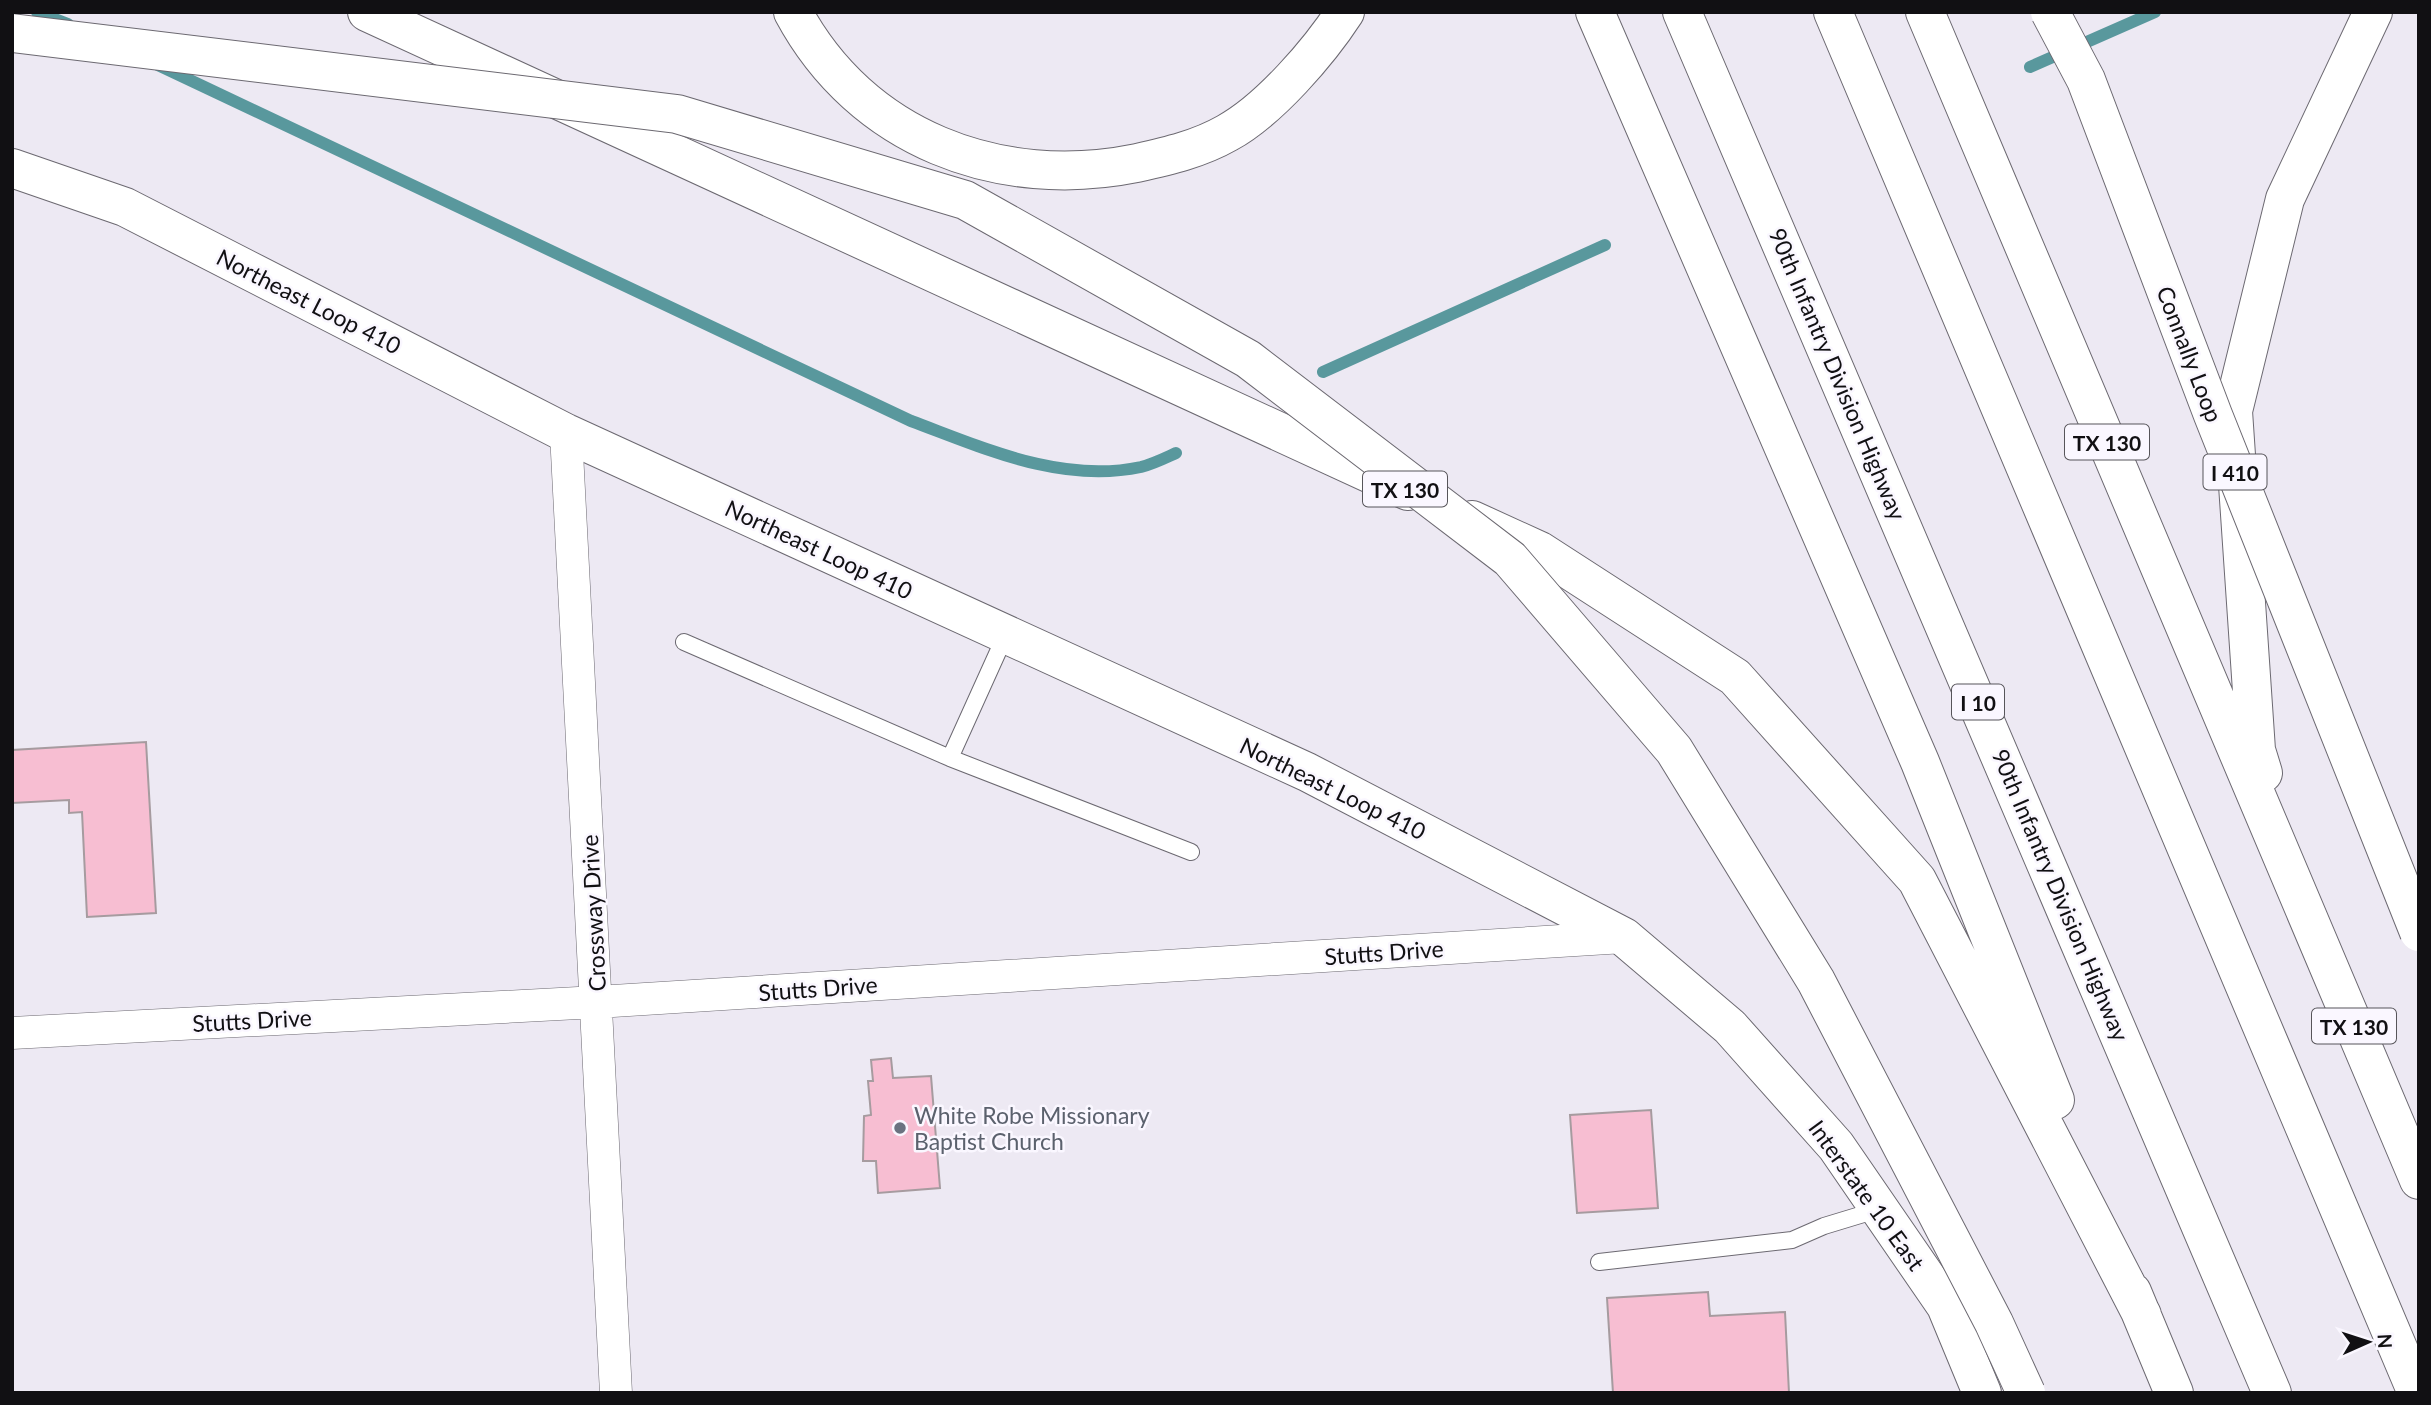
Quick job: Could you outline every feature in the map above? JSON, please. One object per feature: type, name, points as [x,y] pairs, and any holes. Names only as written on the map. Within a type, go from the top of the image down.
[{"type":"main road","name":"TX 130","points":[[367,12],[1540,551],[1735,677],[1917,880],[2142,1315],[2174,1393]]},
{"type":"main road","points":[[793,12],[804,33],[842,82],[889,120],[943,150],[987,163],[1062,171],[1106,169],[1181,154],[1227,133],[1266,107],[1345,12]]},
{"type":"main road","points":[[1595,12],[1920,762],[2142,1315]]},
{"type":"main road","name":"90th Infantry Division Highway","points":[[1682,12],[2272,1393]]},
{"type":"main road","points":[[1833,12],[2417,1393]]},
{"type":"main road","name":"TX 130","points":[[1925,12],[2419,1180]]},
{"type":"main road","name":"Connally Loop","points":[[2050,12],[2086,80],[2213,415],[2419,932]]},
{"type":"main road","points":[[2290,873],[2256,750],[2233,411],[2285,199],[2373,12]]},
{"type":"main road","points":[[12,33],[677,114],[965,200],[1248,359],[1510,559],[1674,750],[1816,981],[1994,1323],[2026,1393]]},
{"type":"main road","name":"Northeast Loop 410","points":[[12,168],[125,207],[566,433],[1307,772],[1624,937]]},
{"type":"main road","name":"Interstate 10 East","points":[[1624,937],[1730,1027],[1836,1146],[1947,1306],[1982,1393]]},
{"type":"street","name":"Crossway Drive","points":[[566,433],[616,1393]]},
{"type":"street","name":"Stutts Drive","points":[[12,1033],[597,1002],[1624,937]]},
{"type":"lane","points":[[950,758],[1006,634]]},
{"type":"lane","points":[[684,642],[950,758],[1191,852]]},
{"type":"lane","points":[[1599,1262],[1792,1240],[1880,1209]]},
{"type":"building","points":[[146,742],[156,913],[87,917],[82,812],[69,813],[69,800],[12,803],[12,750]]},
{"type":"building","name":"White Robe Missionary Baptist Church","points":[[891,1058],[893,1078],[931,1076],[940,1188],[878,1193],[876,1161],[863,1161],[864,1116],[871,1115],[868,1081],[873,1081],[871,1060]]},
{"type":"building","points":[[1651,1110],[1658,1208],[1577,1213],[1570,1115]]},
{"type":"building","points":[[1708,1292],[1710,1316],[1785,1312],[1789,1393],[1613,1393],[1607,1298]]},
{"type":"waterway","points":[[37,12],[68,24]]},
{"type":"waterway","points":[[2030,67],[2155,12]]},
{"type":"waterway","points":[[158,65],[911,421],[966,442],[1023,460],[1082,471],[1141,467],[1176,453]]},
{"type":"waterway","points":[[1323,372],[1605,245]]},
{"type":"place","name":"White Robe Missionary Baptist Church","points":[[900,1128]]}]
